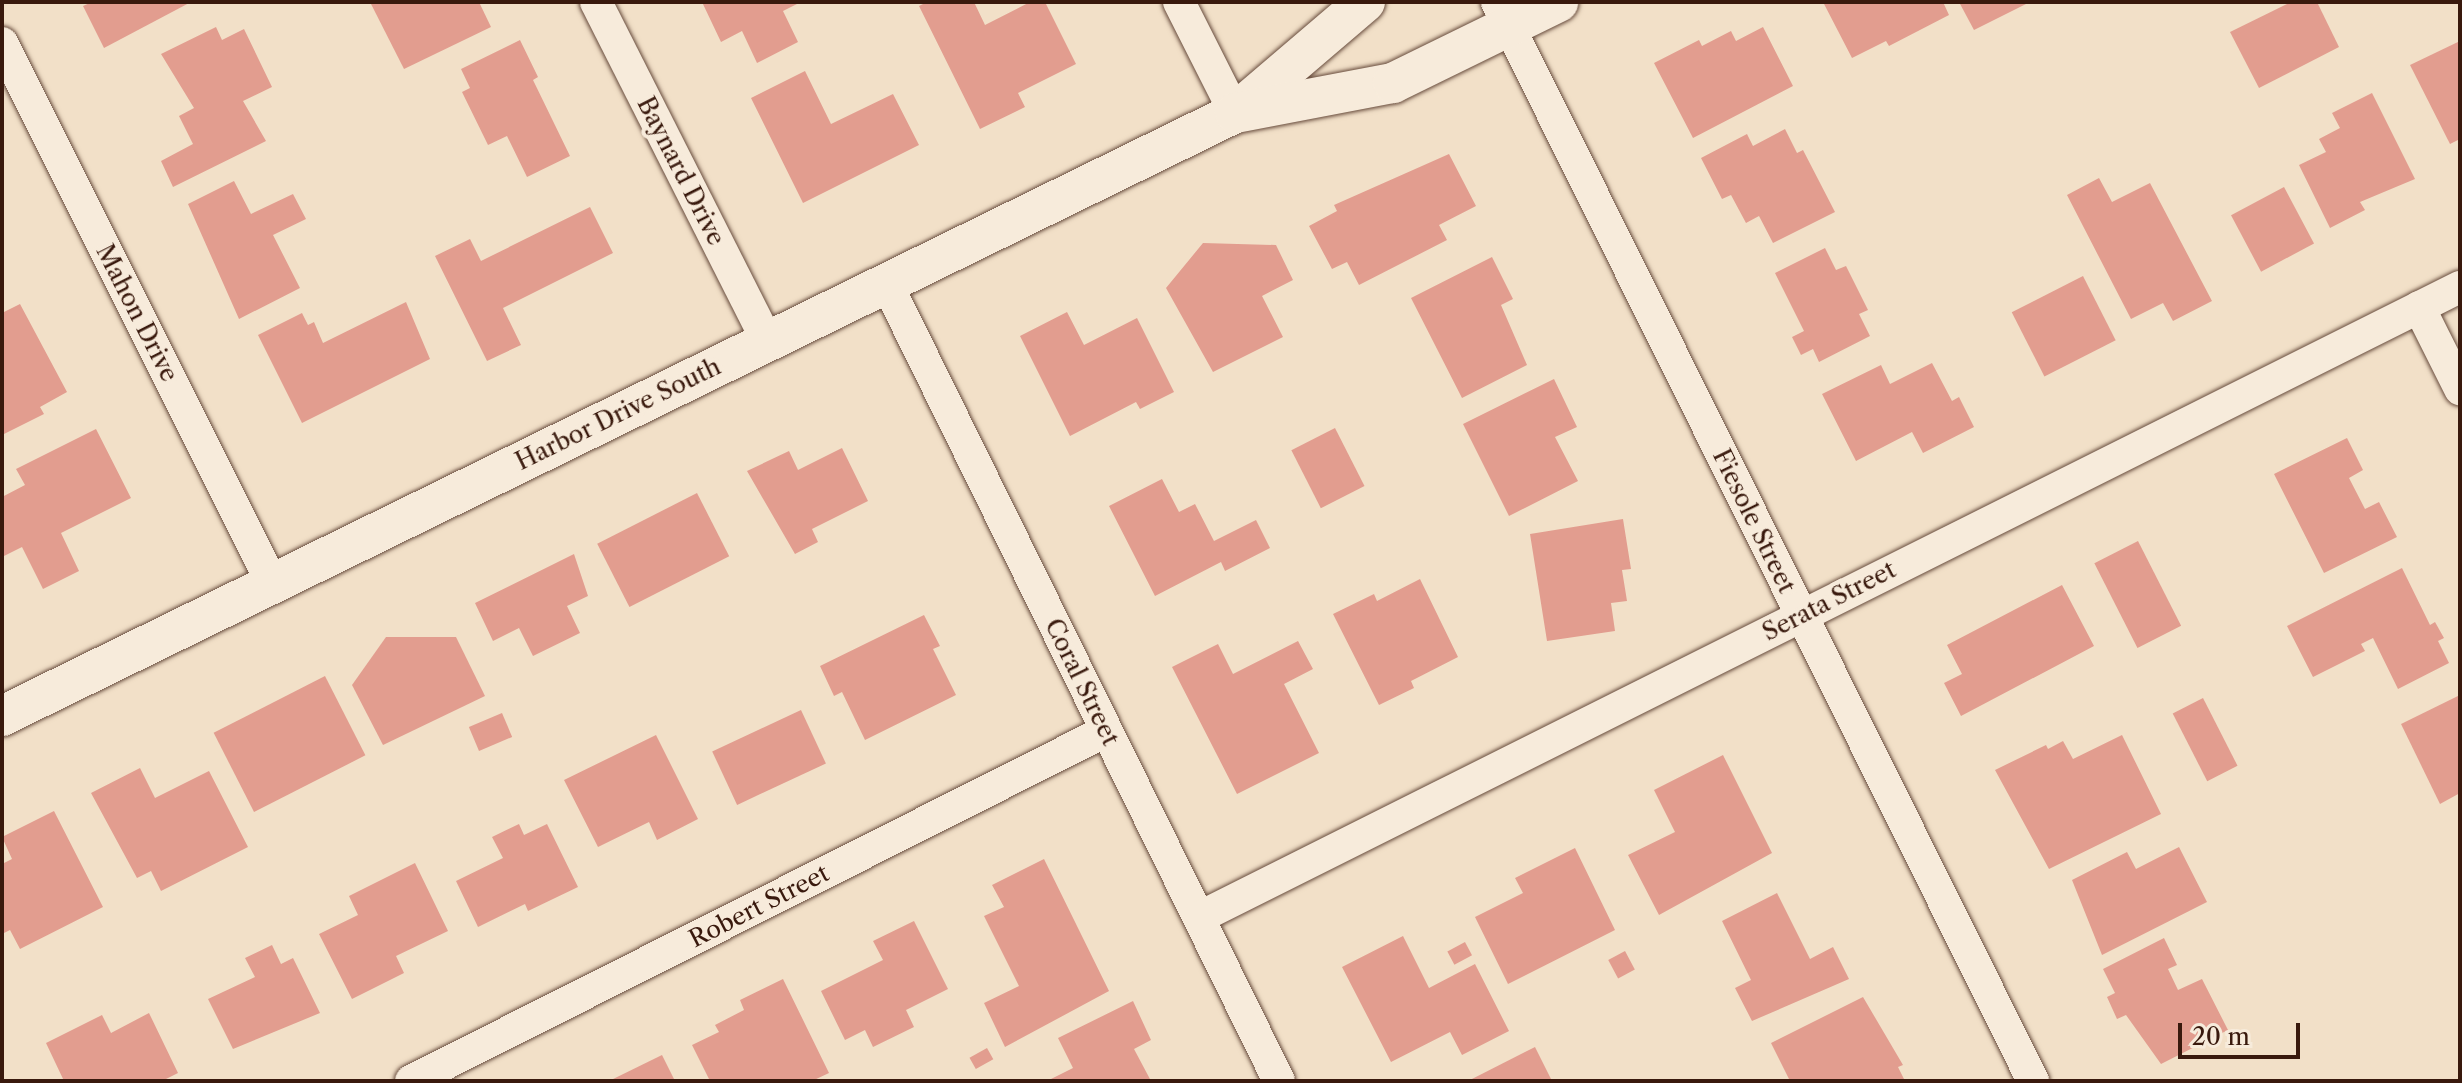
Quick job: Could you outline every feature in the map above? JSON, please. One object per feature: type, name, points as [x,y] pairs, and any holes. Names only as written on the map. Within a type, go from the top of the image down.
[{"type":"street","name":"Baynard Drive","points":[[596,2],[767,341]]},
{"type":"street","points":[[1179,2],[1235,113]]},
{"type":"street","name":"Harbor Drive South","points":[[2,716],[1235,113],[1365,2]]},
{"type":"street","name":"Harbor Drive South","points":[[1235,113],[1393,83],[1504,15],[1558,2]]},
{"type":"street","name":"Fiesole Street","points":[[1504,15],[2033,1081]]},
{"type":"street","name":"Mahon Drive","points":[[2,43],[272,583]]},
{"type":"street","name":"Coral Street","points":[[886,282],[1279,1081]]},
{"type":"street","name":"Serata Street","points":[[1200,917],[2460,287]]},
{"type":"street","points":[[2419,307],[2460,389]]},
{"type":"street","name":"Robert Street","points":[[411,1081],[1106,731]]},
{"type":"building","points":[[92,2],[191,2],[104,48],[83,6]]},
{"type":"building","points":[[370,2],[479,2],[491,27],[404,69]]},
{"type":"building","points":[[702,2],[801,2],[783,11],[798,42],[757,63],[742,31],[721,42]]},
{"type":"building","points":[[927,2],[974,2],[985,25],[1030,2],[1045,2],[1076,64],[1018,93],[1025,107],[980,129],[919,6]]},
{"type":"building","points":[[1823,2],[1943,2],[1949,15],[1889,46],[1886,41],[1852,58]]},
{"type":"building","points":[[1959,2],[2030,2],[1974,30]]},
{"type":"building","points":[[2291,2],[2317,2],[2339,47],[2259,88],[2230,32]]},
{"type":"building","points":[[216,27],[222,40],[244,29],[272,87],[243,101],[266,141],[173,187],[161,161],[193,144],[179,116],[194,108],[161,54]]},
{"type":"building","points":[[1763,27],[1793,86],[1693,138],[1654,63],[1699,40],[1702,46],[1731,31],[1736,41]]},
{"type":"building","points":[[520,40],[538,77],[533,80],[570,156],[527,177],[507,136],[488,145],[462,92],[470,88],[461,69]]},
{"type":"building","points":[[2460,41],[2460,139],[2450,144],[2410,65]]},
{"type":"building","points":[[805,71],[831,124],[893,94],[919,145],[803,203],[751,98]]},
{"type":"building","points":[[2372,93],[2415,179],[2360,202],[2365,210],[2330,228],[2299,165],[2326,152],[2319,139],[2340,128],[2332,113]]},
{"type":"building","points":[[1785,129],[1797,153],[1803,150],[1835,212],[1773,243],[1759,216],[1746,223],[1731,195],[1722,199],[1701,158],[1747,134],[1753,146]]},
{"type":"building","points":[[1449,154],[1476,206],[1439,225],[1447,240],[1359,285],[1347,262],[1332,269],[1309,226],[1337,211],[1334,205]]},
{"type":"building","points":[[2099,178],[2112,202],[2150,183],[2212,301],[2173,321],[2163,303],[2131,319],[2067,195]]},
{"type":"building","points":[[234,181],[251,214],[293,194],[306,219],[273,235],[300,288],[239,319],[188,204]]},
{"type":"building","points":[[2284,187],[2314,244],[2261,272],[2231,215]]},
{"type":"building","points":[[590,207],[613,253],[503,308],[521,345],[487,361],[435,256],[470,239],[481,261]]},
{"type":"building","points":[[1203,243],[1276,245],[1293,280],[1262,296],[1283,337],[1213,372],[1166,288]]},
{"type":"building","points":[[1825,248],[1836,270],[1846,266],[1868,310],[1859,314],[1870,336],[1819,362],[1813,349],[1801,355],[1792,337],[1804,331],[1775,273]]},
{"type":"building","points":[[1492,257],[1513,299],[1501,305],[1527,365],[1462,398],[1411,298]]},
{"type":"building","points":[[2083,276],[2116,340],[2044,376],[2012,312]]},
{"type":"building","points":[[406,302],[430,359],[302,423],[258,335],[302,313],[308,325],[314,322],[323,343]]},
{"type":"building","points":[[20,304],[67,392],[40,407],[44,414],[2,435],[2,313]]},
{"type":"building","points":[[1067,312],[1084,345],[1137,318],[1174,392],[1140,409],[1136,402],[1070,436],[1020,336]]},
{"type":"building","points":[[1932,363],[1952,401],[1959,397],[1974,427],[1923,453],[1912,432],[1856,461],[1822,394],[1881,365],[1890,384]]},
{"type":"building","points":[[1554,379],[1577,427],[1555,437],[1578,481],[1509,516],[1463,424]]},
{"type":"building","points":[[1335,428],[1365,486],[1321,508],[1291,450]]},
{"type":"building","points":[[96,429],[131,498],[61,533],[79,571],[43,589],[22,547],[4,556],[2,552],[2,497],[25,485],[16,469]]},
{"type":"building","points":[[2347,438],[2363,470],[2349,478],[2365,509],[2379,502],[2397,537],[2324,573],[2274,474]]},
{"type":"building","points":[[842,448],[868,501],[812,529],[818,542],[795,554],[747,471],[789,451],[798,470]]},
{"type":"building","points":[[1162,479],[1179,512],[1195,504],[1214,541],[1256,520],[1270,548],[1225,571],[1221,562],[1155,596],[1109,506]]},
{"type":"building","points":[[697,493],[729,556],[629,607],[597,544]]},
{"type":"building","points":[[1623,519],[1631,569],[1622,570],[1627,601],[1611,603],[1615,631],[1547,641],[1530,534]]},
{"type":"building","points":[[2138,541],[2181,626],[2137,648],[2094,563]]},
{"type":"building","points":[[574,554],[588,596],[567,606],[580,633],[533,656],[519,628],[493,641],[475,603]]},
{"type":"building","points":[[2402,568],[2430,625],[2435,622],[2444,638],[2438,641],[2449,663],[2398,689],[2373,638],[2361,644],[2365,651],[2313,677],[2287,626]]},
{"type":"building","points":[[1420,579],[1458,657],[1411,681],[1414,688],[1379,705],[1333,614],[1374,594],[1377,601]]},
{"type":"building","points":[[2062,585],[2094,646],[1961,716],[1944,683],[1962,674],[1947,645]]},
{"type":"building","points":[[924,615],[940,646],[933,649],[956,695],[865,740],[842,692],[834,696],[820,666]]},
{"type":"building","points":[[386,637],[456,637],[485,696],[383,745],[352,685]]},
{"type":"building","points":[[1298,641],[1313,669],[1284,684],[1319,753],[1237,794],[1172,667],[1218,644],[1233,674]]},
{"type":"building","points":[[325,676],[365,755],[254,812],[214,733]]},
{"type":"building","points":[[2460,695],[2460,793],[2440,804],[2401,724]]},
{"type":"building","points":[[2203,698],[2238,766],[2207,781],[2173,713]]},
{"type":"building","points":[[801,710],[826,763],[737,805],[712,751]]},
{"type":"building","points":[[502,713],[512,737],[479,751],[469,727]]},
{"type":"building","points":[[656,735],[698,819],[657,840],[649,822],[598,847],[564,780]]},
{"type":"building","points":[[2122,735],[2161,814],[2049,869],[1995,770],[2046,745],[2048,749],[2063,741],[2073,759]]},
{"type":"building","points":[[1723,755],[1772,853],[1659,915],[1628,855],[1675,832],[1654,790]]},
{"type":"building","points":[[140,768],[155,798],[209,771],[248,847],[161,891],[151,871],[137,878],[91,793]]},
{"type":"building","points":[[54,811],[103,907],[20,949],[10,930],[2,934],[2,864],[12,859],[2,837]]},
{"type":"building","points":[[519,824],[524,835],[547,824],[578,887],[528,911],[525,904],[478,927],[456,881],[503,858],[492,837]]},
{"type":"building","points":[[2179,847],[2207,902],[2102,955],[2072,880],[2127,852],[2136,869]]},
{"type":"building","points":[[1575,848],[1615,930],[1508,984],[1475,917],[1523,893],[1515,878]]},
{"type":"building","points":[[1044,859],[1109,991],[1005,1047],[984,1003],[1019,986],[984,916],[1004,907],[992,885]]},
{"type":"building","points":[[415,863],[448,931],[396,956],[404,973],[352,999],[319,934],[358,915],[349,896]]},
{"type":"building","points":[[1777,893],[1810,959],[1833,947],[1849,979],[1752,1021],[1735,988],[1751,980],[1722,921]]},
{"type":"building","points":[[914,921],[948,989],[906,1010],[914,1027],[873,1047],[865,1030],[845,1040],[821,991],[883,960],[873,941]]},
{"type":"building","points":[[1403,936],[1429,988],[1475,964],[1509,1031],[1462,1055],[1450,1032],[1391,1062],[1342,967]]},
{"type":"building","points":[[2164,938],[2177,965],[2168,969],[2178,990],[2202,979],[2228,1030],[2161,1064],[2126,1015],[2117,1019],[2107,997],[2115,993],[2103,969]]},
{"type":"building","points":[[1465,942],[1472,955],[1454,965],[1447,951]]},
{"type":"building","points":[[272,945],[281,964],[293,958],[320,1013],[233,1049],[208,999],[255,977],[245,958]]},
{"type":"building","points":[[1625,951],[1635,970],[1618,978],[1608,960]]},
{"type":"building","points":[[783,979],[829,1073],[812,1081],[710,1081],[692,1045],[719,1032],[715,1025],[744,1010],[740,1000]]},
{"type":"building","points":[[1863,997],[1903,1065],[1898,1067],[1905,1081],[1790,1081],[1771,1043]]},
{"type":"building","points":[[1133,1001],[1151,1040],[1134,1049],[1151,1081],[1047,1081],[1073,1068],[1058,1038]]},
{"type":"building","points":[[149,1013],[178,1073],[162,1081],[64,1081],[46,1043],[102,1015],[111,1033]]},
{"type":"building","points":[[1535,1047],[1552,1081],[1468,1081]]},
{"type":"building","points":[[987,1048],[993,1059],[976,1069],[970,1058]]},
{"type":"building","points":[[662,1055],[675,1081],[609,1081]]}]
